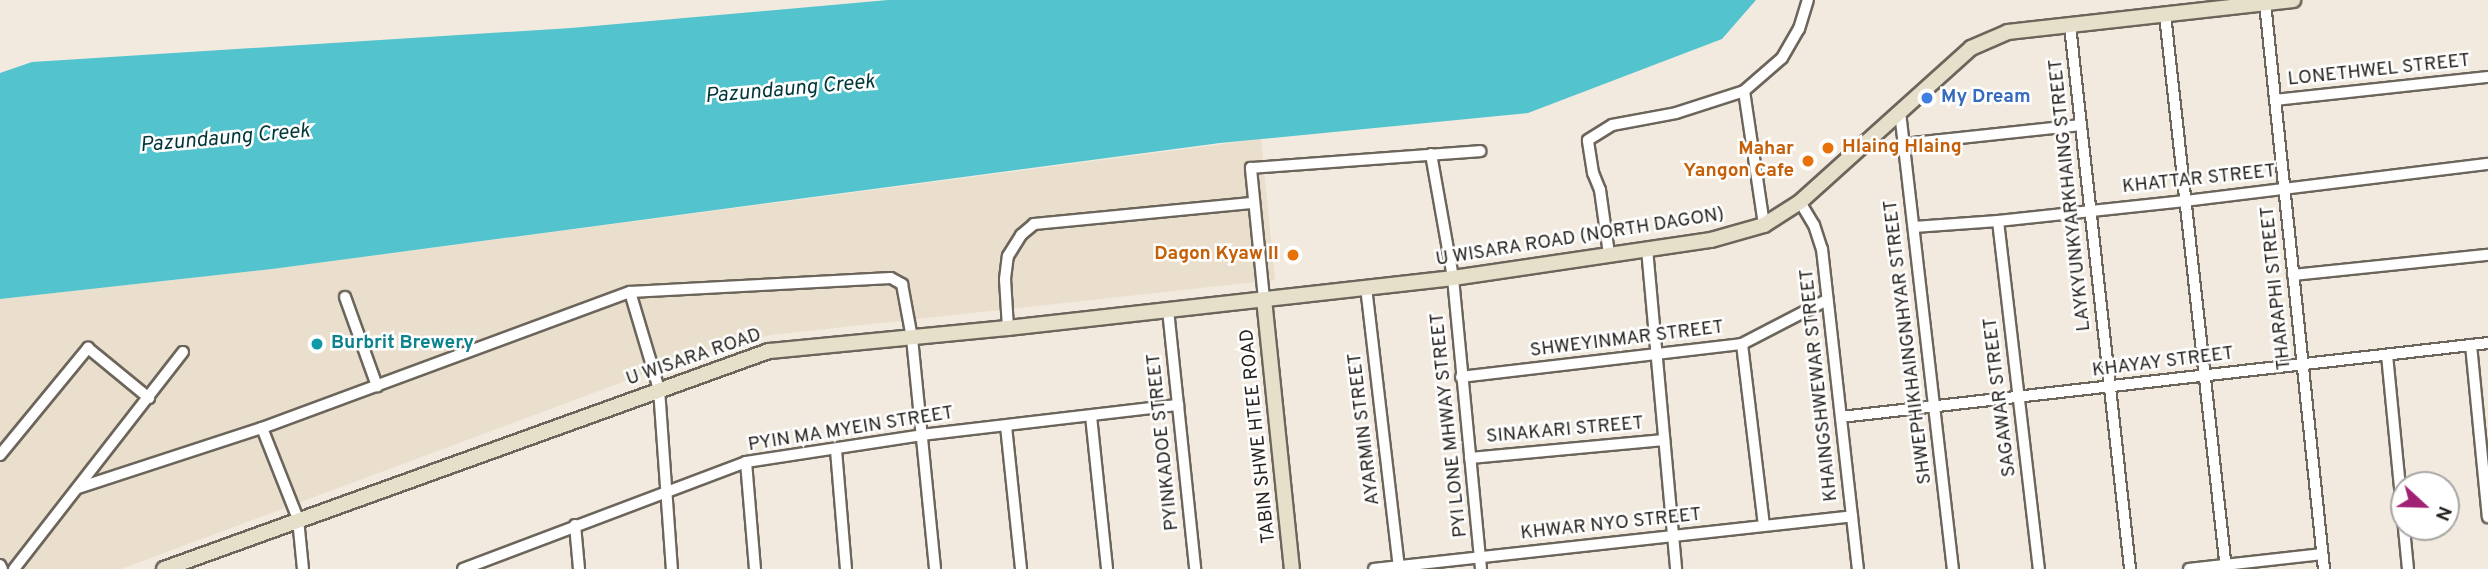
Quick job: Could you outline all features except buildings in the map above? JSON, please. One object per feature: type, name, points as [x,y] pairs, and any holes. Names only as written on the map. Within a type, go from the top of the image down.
[{"type":"main road","name":"U WISARA ROAD (NORTH DAGON)","points":[[1264,299],[1453,278],[1711,240],[1764,225],[1800,202],[1971,48],[2008,32],[2293,0]]},
{"type":"main road","name":"U WISARA ROAD","points":[[164,569],[769,351],[1264,299]]},
{"type":"main road","name":"TABIN SHWE HTEE ROAD","points":[[1264,299],[1292,569]]},
{"type":"street","points":[[1609,254],[1600,190],[1593,173],[1588,140],[1612,125],[1676,113],[1744,91],[1782,58],[1799,29],[1808,0]]},
{"type":"street","name":"THARAPHI STREET","points":[[2264,3],[2324,569]]},
{"type":"street","points":[[2165,15],[2225,567]]},
{"type":"street","name":"LAYKYUNKYARKHAING STREET","points":[[2070,26],[2130,569]]},
{"type":"street","name":"LONETHWEL STREET","points":[[2275,100],[2488,77]]},
{"type":"street","points":[[1744,91],[1764,225]]},
{"type":"street","name":"SHWEPHIKHAINGNHYAR STREET","points":[[1900,112],[1953,569]]},
{"type":"street","points":[[1904,144],[2081,125]]},
{"type":"street","points":[[1264,299],[1251,168],[1480,150]]},
{"type":"street","name":"PYI LONE MHWAY STREET","points":[[1431,154],[1453,278],[1481,569]]},
{"type":"street","name":"KHATTAR STREET","points":[[1914,227],[2185,201],[2488,164]]},
{"type":"street","name":"KHAINGSHWEWAR STREET","points":[[1800,202],[1822,249],[1858,569]]},
{"type":"street","points":[[1008,328],[1004,279],[1008,256],[1021,235],[1034,224],[1254,203]]},
{"type":"street","name":"SAGAWAR STREET","points":[[1998,221],[2039,569]]},
{"type":"street","points":[[1647,249],[1676,569]]},
{"type":"street","points":[[2293,275],[2488,254]]},
{"type":"street","points":[[78,488],[262,428],[630,292],[891,278],[902,284],[912,338],[935,569]]},
{"type":"street","name":"AYARMIN STREET","points":[[1366,287],[1399,566]]},
{"type":"street","points":[[630,292],[659,389],[672,569]]},
{"type":"street","points":[[345,297],[377,386]]},
{"type":"street","name":"SHWEYINMAR STREET","points":[[1461,377],[1742,344],[1828,300]]},
{"type":"street","name":"PYINKADOE STREET","points":[[1168,310],[1195,569]]},
{"type":"street","name":"KHAYAY STREET","points":[[1841,417],[2488,343]]},
{"type":"street","points":[[1742,344],[1764,526]]},
{"type":"street","points":[[2471,345],[2488,517]]},
{"type":"street","points":[[0,455],[88,348],[149,398]]},
{"type":"street","points":[[14,569],[183,352]]},
{"type":"street","points":[[2386,355],[2408,569]]},
{"type":"street","name":"PYIN MA MYEIN STREET","points":[[463,569],[746,462],[922,435],[1178,405]]},
{"type":"street","points":[[1091,416],[1107,569]]},
{"type":"street","points":[[1006,426],[1021,569]]},
{"type":"street","points":[[262,428],[298,519],[303,569]]},
{"type":"street","name":"SINAKARI STREET","points":[[1470,458],[1664,440]]},
{"type":"street","points":[[836,450],[846,569]]},
{"type":"street","points":[[746,462],[755,569]]},
{"type":"street","name":"KHWAR NYO STREET","points":[[1374,569],[1852,516]]},
{"type":"street","points":[[575,525],[579,569]]},
{"type":"street","points":[[2189,569],[2322,554]]},
{"type":"shaded area","points":[[1261,139],[1275,280],[771,335],[711,349],[121,569],[0,569],[0,299],[272,269]]},
{"type":"water","name":"Pazundaung Creek","points":[[888,0],[1756,0],[1722,39],[1528,113],[1220,143],[272,269],[0,299],[0,73],[32,62],[571,28]]},
{"type":"place","name":"My Dream","points":[[1927,98]]},
{"type":"place","name":"Hlaing Hlaing","points":[[1828,148]]},
{"type":"place","name":"Mahar Yangon Cafe","points":[[1808,161]]},
{"type":"place","name":"Dagon Kyaw II","points":[[1293,255]]},
{"type":"place","name":"Burbrit Brewery","points":[[317,344]]}]
